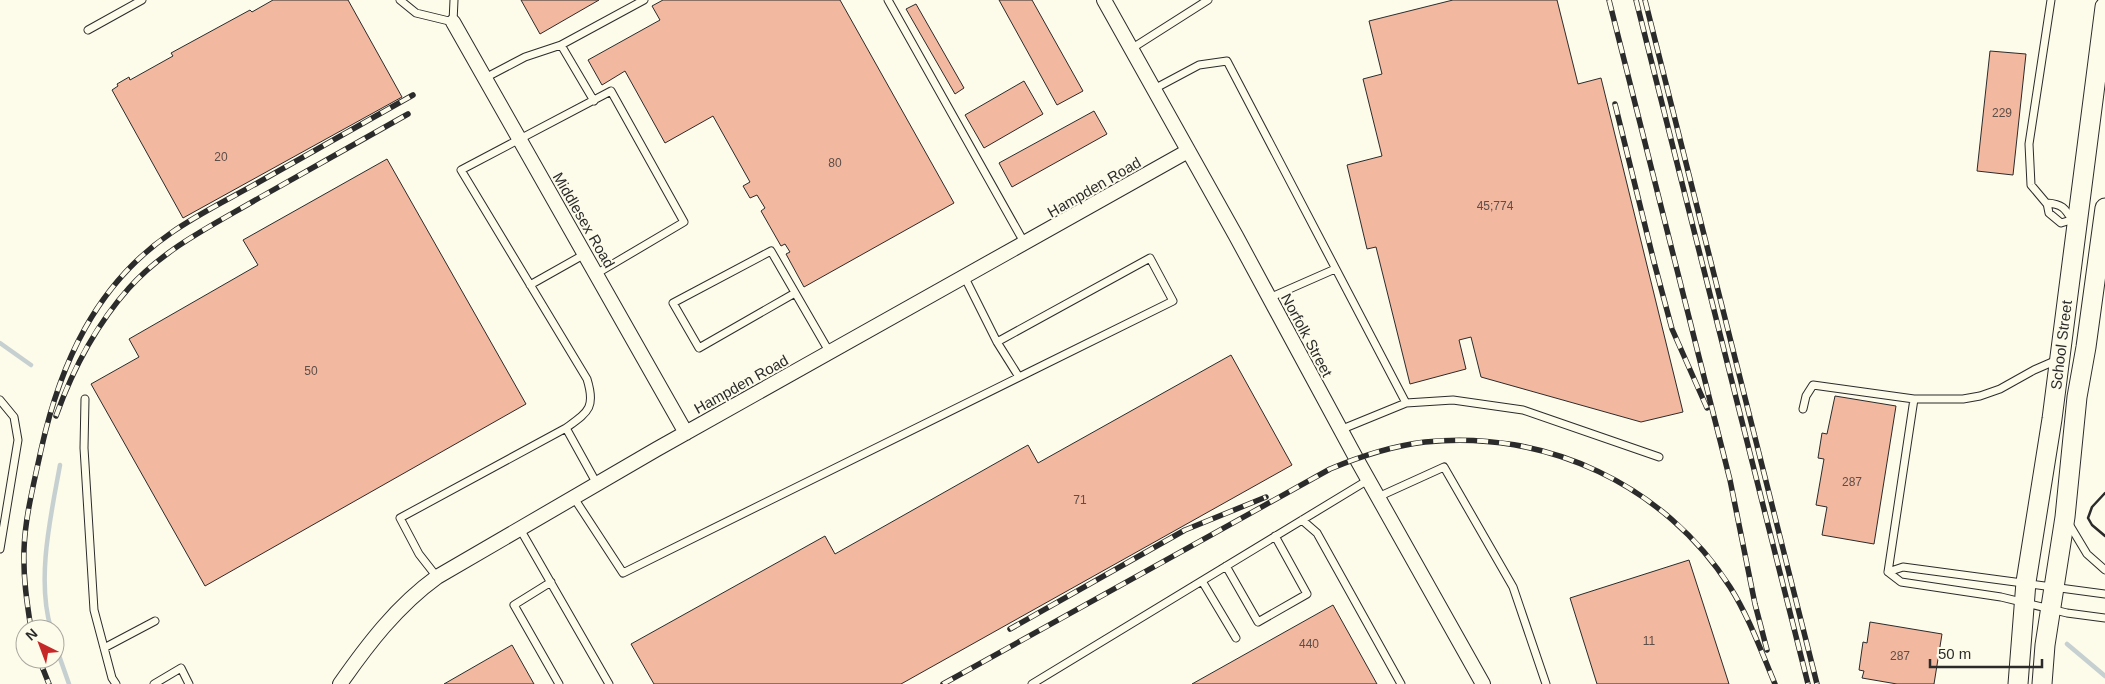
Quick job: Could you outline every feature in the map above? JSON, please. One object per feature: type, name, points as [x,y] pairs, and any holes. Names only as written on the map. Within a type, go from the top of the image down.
[{"type":"street","name":"Norfolk Street","points":[[1104,0],[1340,430],[1483,684]]},
{"type":"street","name":"School Street","points":[[2018,684],[2026,582],[2059,359],[2074,221],[2105,7]]},
{"type":"street","name":"Middlesex Road","points":[[453,22],[686,433]]},
{"type":"street","name":"Hampden Road","points":[[340,684],[395,613],[413,594],[437,577],[686,433],[1188,151]]},
{"type":"street","name":"School Street","points":[[2042,684],[2050,609],[2065,517],[2077,397],[2086,347],[2105,208]]},
{"type":"lane","points":[[88,30],[142,0]]},
{"type":"lane","points":[[400,0],[416,13],[453,22],[454,0]]},
{"type":"lane","points":[[485,78],[525,58],[561,46],[644,0]]},
{"type":"lane","points":[[888,0],[1025,244]]},
{"type":"lane","points":[[1132,49],[1208,0]]},
{"type":"lane","points":[[2048,204],[2058,204],[2067,210],[2074,221],[2061,223],[2049,213],[2048,204],[2031,185],[2029,144],[2050,0]]},
{"type":"lane","points":[[561,46],[594,101]]},
{"type":"lane","points":[[1154,89],[1200,65],[1226,61],[1406,402]]},
{"type":"lane","points":[[437,577],[419,554],[400,518],[566,428],[585,415],[591,405],[592,394],[587,380],[461,170],[611,91],[684,222],[596,274]]},
{"type":"lane","points":[[795,293],[699,348],[673,303],[771,251],[830,353]]},
{"type":"lane","points":[[530,285],[585,254]]},
{"type":"lane","points":[[574,498],[623,573],[1172,301],[1150,258],[997,342]]},
{"type":"lane","points":[[1269,298],[1335,269]]},
{"type":"lane","points":[[964,278],[997,342],[1019,377]]},
{"type":"lane","points":[[1803,409],[1806,396],[1812,385],[1914,399],[1962,399],[1980,396],[2000,389],[2034,370],[2059,359]]},
{"type":"lane","points":[[85,399],[84,448],[94,610],[112,678],[116,684]]},
{"type":"lane","points":[[1888,572],[1914,399]]},
{"type":"lane","points":[[0,400],[14,417],[18,440],[0,550]]},
{"type":"lane","points":[[1340,430],[1406,402],[1453,400],[1523,410],[1659,457]]},
{"type":"lane","points":[[566,428],[597,484]]},
{"type":"lane","points":[[1378,497],[1444,467],[1513,587],[1546,684]]},
{"type":"lane","points":[[1032,684],[1368,480]]},
{"type":"lane","points":[[2065,517],[2087,554],[2105,570]]},
{"type":"lane","points":[[1302,520],[1317,533],[1401,684]]},
{"type":"lane","points":[[520,528],[608,684]]},
{"type":"lane","points":[[1226,566],[1258,622],[1307,594],[1275,536]]},
{"type":"lane","points":[[1888,572],[1903,567],[2105,594]]},
{"type":"lane","points":[[1888,572],[1901,582],[2105,618]]},
{"type":"lane","points":[[1202,581],[1236,638]]},
{"type":"lane","points":[[551,582],[514,605],[559,684]]},
{"type":"lane","points":[[104,648],[155,621]]},
{"type":"lane","points":[[154,684],[180,668],[189,684]]},
{"type":"building","points":[[273,0],[348,0],[402,97],[183,218],[112,90],[118,86],[117,84],[129,77],[130,80],[173,56],[171,53],[250,10],[252,12]]},
{"type":"building","points":[[521,0],[599,0],[540,34]]},
{"type":"building","points":[[663,0],[840,0],[954,203],[804,287],[786,254],[790,252],[785,244],[781,246],[761,211],[765,208],[757,195],[750,198],[743,186],[750,182],[713,116],[665,143],[625,71],[602,85],[588,60],[660,20],[652,6]]},
{"type":"building","points":[[999,0],[1032,0],[1083,91],[1057,105]]},
{"type":"building","points":[[1453,0],[1557,0],[1578,84],[1601,78],[1683,412],[1641,422],[1481,377],[1471,337],[1459,340],[1466,369],[1410,384],[1376,247],[1367,249],[1347,165],[1382,156],[1363,79],[1382,74],[1369,21]]},
{"type":"building","points":[[916,4],[964,88],[955,94],[906,9]]},
{"type":"building","points":[[1990,51],[2026,54],[2013,175],[1977,171]]},
{"type":"building","points":[[1024,81],[1043,114],[984,148],[965,115]]},
{"type":"building","points":[[1094,111],[1107,134],[1012,187],[999,163]]},
{"type":"building","points":[[387,159],[526,404],[205,586],[91,384],[139,357],[129,339],[258,265],[243,240]]},
{"type":"building","points":[[1231,355],[1292,465],[901,684],[654,684],[631,644],[825,536],[835,554],[1028,445],[1038,463]]},
{"type":"building","points":[[1835,396],[1896,406],[1874,544],[1822,535],[1827,507],[1816,505],[1824,459],[1818,458],[1822,433],[1827,434]]},
{"type":"building","points":[[1689,560],[1729,684],[1597,684],[1570,598]]},
{"type":"building","points":[[1333,605],[1377,684],[1192,684]]},
{"type":"building","points":[[1870,622],[1942,634],[1934,684],[1897,684],[1862,678],[1864,671],[1859,670],[1863,642],[1867,643]]},
{"type":"building","points":[[512,645],[534,684],[444,684]]},
{"type":"waterway","points":[[0,343],[31,365]]},
{"type":"waterway","points":[[49,619],[45,589],[46,547],[60,465]]},
{"type":"waterway","points":[[2067,644],[2105,676]]},
{"type":"waterway","points":[[64,669],[69,684]]},
{"type":"railway","points":[[1609,0],[1730,480],[1755,604],[1767,650]]},
{"type":"railway","points":[[1636,0],[1808,684]]},
{"type":"railway","points":[[1645,0],[1817,684]]},
{"type":"railway","points":[[30,619],[24,560],[25,538],[41,450],[49,418],[71,357],[85,328],[102,301],[122,276],[145,253],[181,226],[413,95]]},
{"type":"railway","points":[[1615,104],[1672,329],[1707,408]]},
{"type":"railway","points":[[56,416],[70,382],[95,333],[129,288],[158,261],[207,228],[408,114]]},
{"type":"railway","points":[[943,684],[1330,469],[1365,456],[1401,446],[1425,442],[1470,440],[1514,445],[1557,455],[1598,471],[1637,493],[1672,519],[1703,551],[1737,598],[1775,684]]},
{"type":"railway","points":[[1010,629],[1185,530],[1266,497]]},
{"type":"railway","points":[[43,669],[49,684]]},
{"type":"wall","points":[[2105,493],[2092,507],[2088,518],[2092,525],[2105,536]]}]
